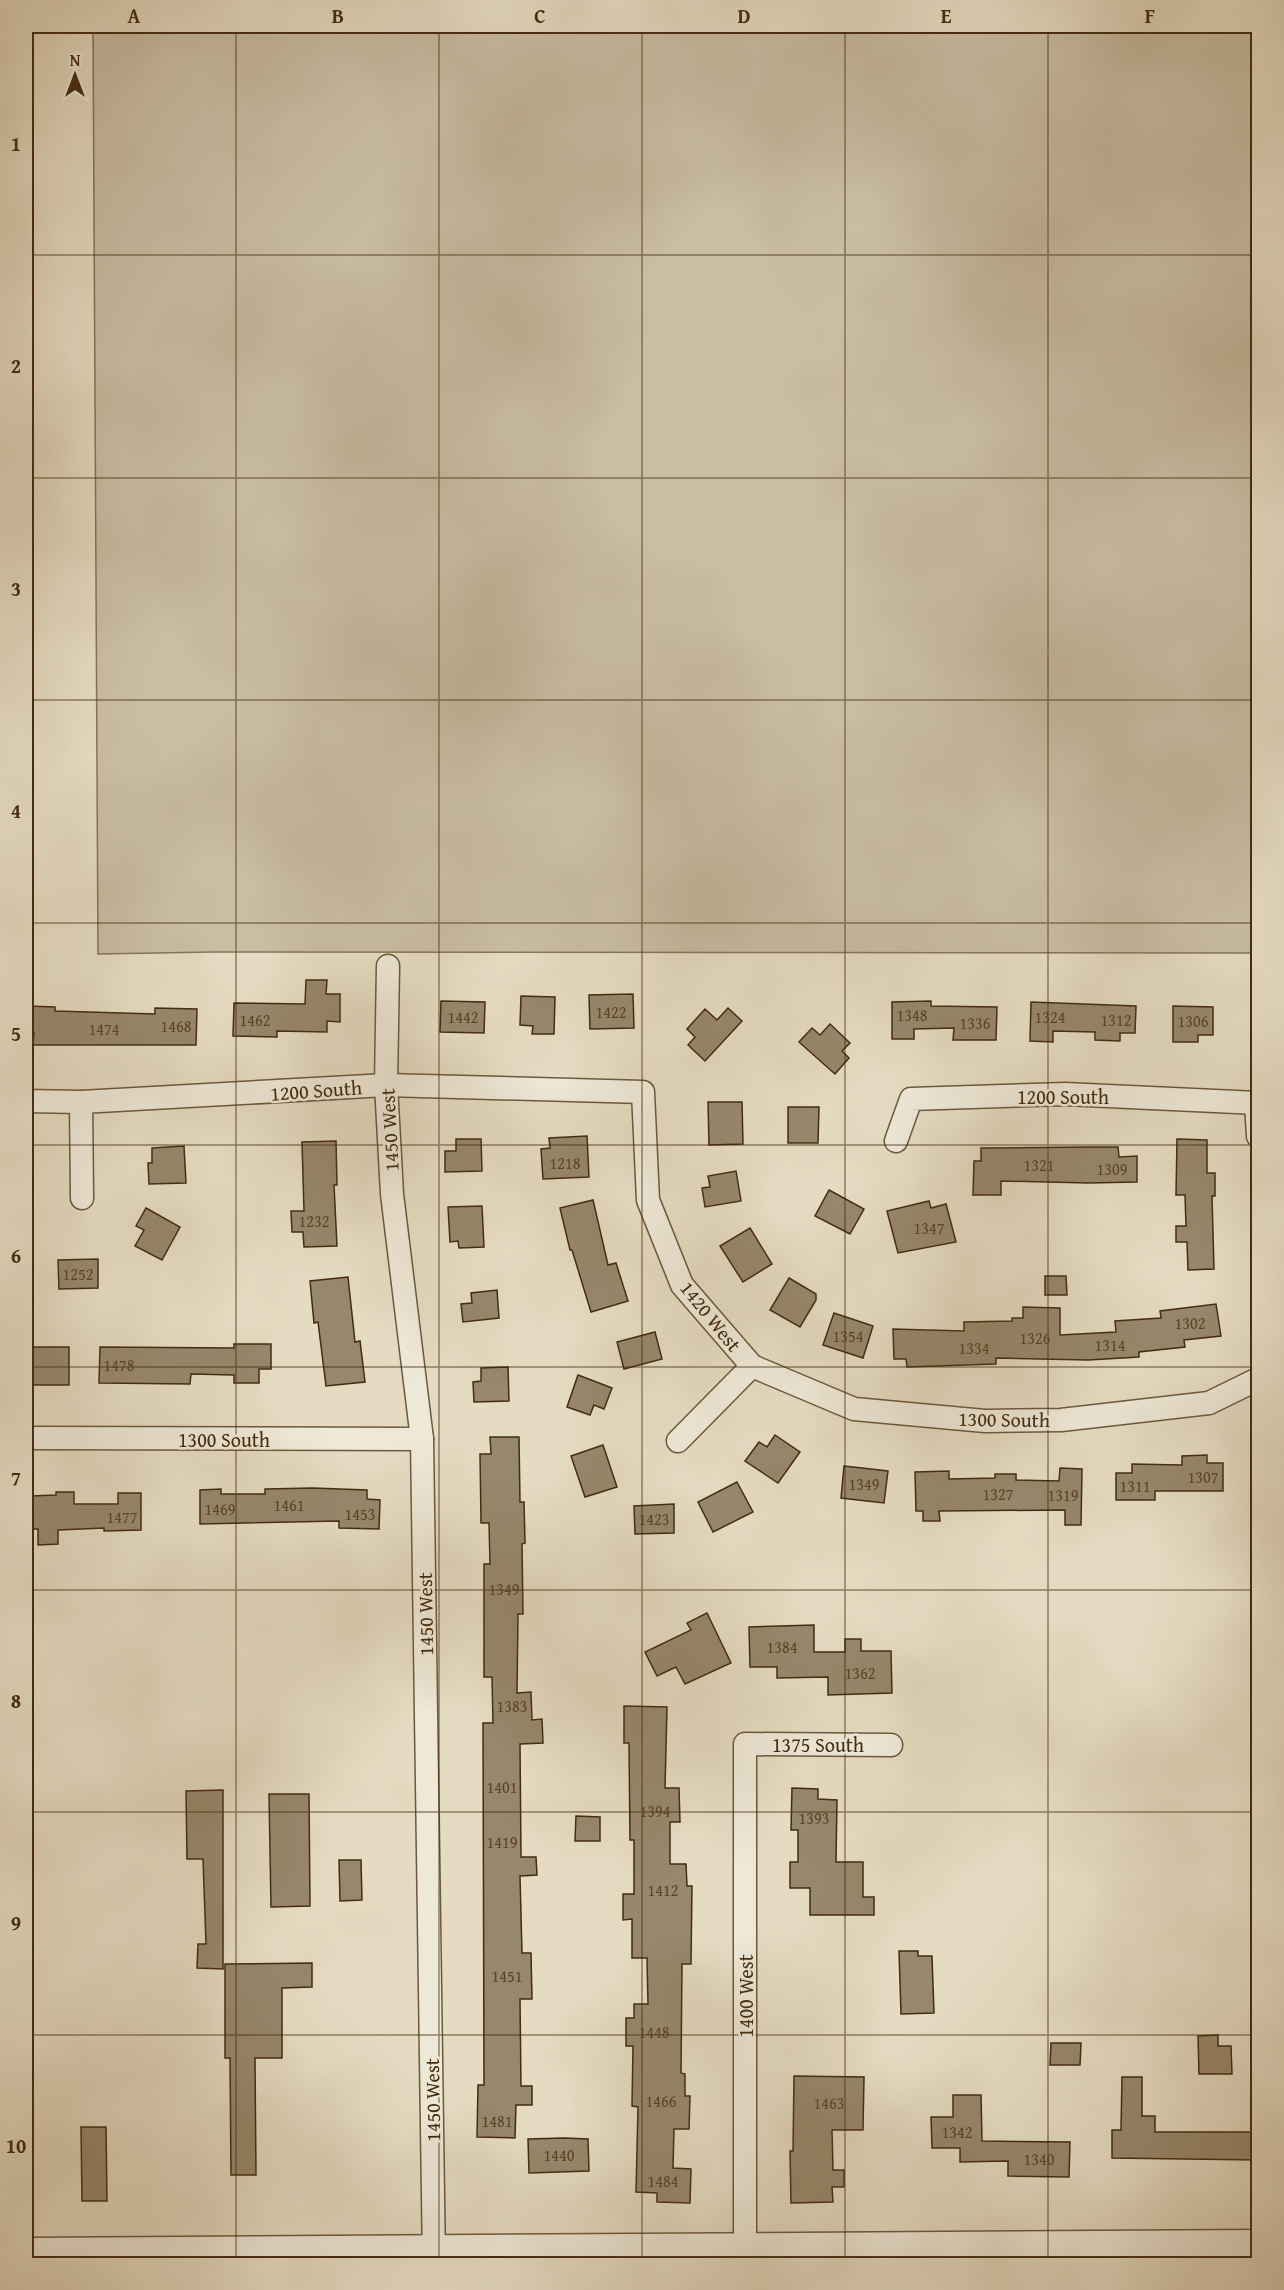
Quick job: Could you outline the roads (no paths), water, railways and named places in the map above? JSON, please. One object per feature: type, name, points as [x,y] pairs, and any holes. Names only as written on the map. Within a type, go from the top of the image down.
[{"type":"street","name":"1450 West","points":[[388,966],[386,1085],[392,1194],[422,1439],[434,2257]]},
{"type":"street","name":"1200 South","points":[[26,1101],[81,1102],[386,1085],[642,1092]]},
{"type":"street","name":"1420 West","points":[[642,1092],[648,1200],[682,1285],[752,1366],[678,1441]]},
{"type":"street","name":"1200 South","points":[[896,1141],[911,1099],[1065,1094],[1257,1103]]},
{"type":"street","points":[[81,1102],[82,1198]]},
{"type":"street","points":[[1257,1103],[1258,1136]]},
{"type":"street","name":"1300 South","points":[[752,1366],[854,1409],[985,1421],[1061,1420],[1209,1403],[1258,1379]]},
{"type":"street","name":"1300 South","points":[[26,1438],[422,1439]]},
{"type":"street","name":"1375 South","points":[[745,1744],[891,1745]]},
{"type":"street","name":"1400 West","points":[[745,1744],[745,2248]]},
{"type":"street","points":[[26,2252],[198,2258],[434,2257],[745,2248],[882,2255],[1258,2244]]}]
